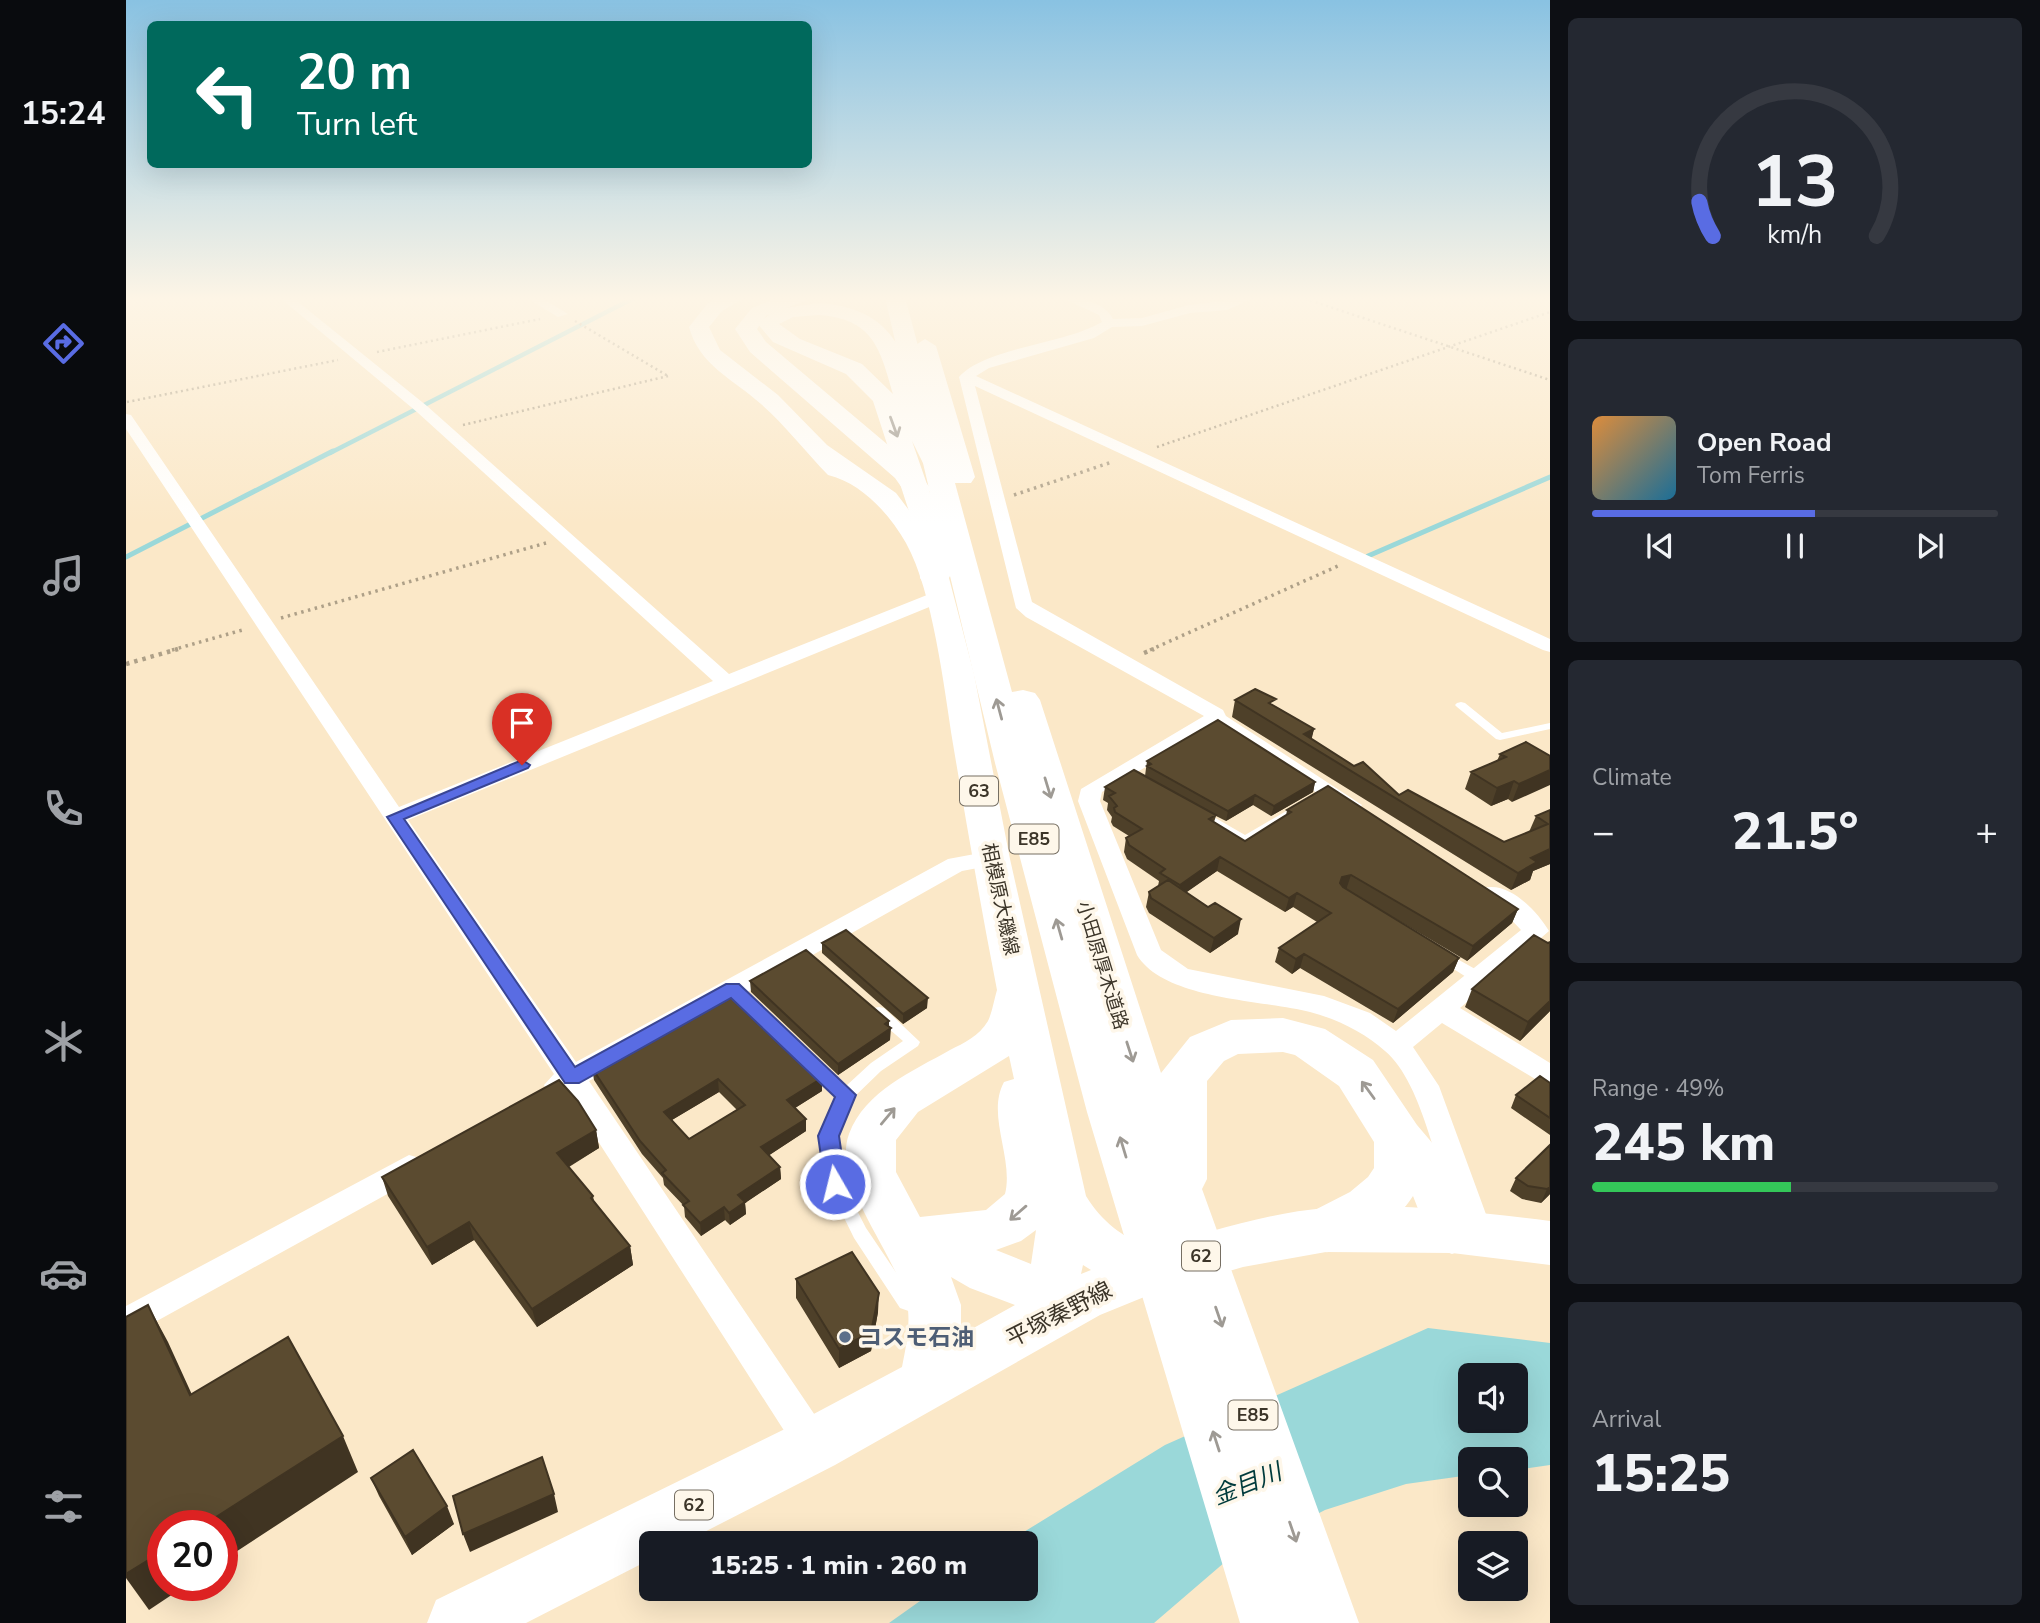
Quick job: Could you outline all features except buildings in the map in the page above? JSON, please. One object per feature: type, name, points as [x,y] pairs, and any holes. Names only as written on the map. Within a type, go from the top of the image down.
[{"type":"highway","points":[[770,373],[848,447],[853,456],[856,474]]},
{"type":"highway","points":[[786,373],[904,472],[937,472]]},
{"type":"highway","points":[[858,373],[876,388],[937,472]]},
{"type":"highway","points":[[896,373],[937,472]]},
{"type":"highway","name":"小田原厚木道路","points":[[913,373],[1013,763],[1162,1209],[1325,1623]]},
{"type":"highway","name":"小田原厚木道路","points":[[928,373],[937,472]]},
{"type":"highway","points":[[937,587],[932,539],[937,472],[960,373]]},
{"type":"highway","points":[[1162,1209],[1183,1076],[1207,1049],[1231,1037],[1283,1035],[1309,1041],[1356,1073],[1399,1139],[1427,1172],[1442,1201],[1465,1233]]},
{"type":"highway","points":[[1326,1230],[1370,1207],[1388,1191],[1399,1171],[1399,1139]]},
{"type":"highway","name":"小田原厚木道路","points":[[1162,1209],[1274,1623]]},
{"type":"main road","name":"相模原大磯線","points":[[737,373],[770,400],[821,451],[937,587]]},
{"type":"main road","name":"相模原大磯線","points":[[821,451],[887,499],[919,542],[937,587],[958,674],[991,859],[1020,986],[1062,1201]]},
{"type":"main road","name":"63","points":[[856,474],[858,483],[891,522],[902,545]]},
{"type":"main road","name":"63","points":[[927,1384],[934,1346],[934,1305],[908,1223],[872,1174],[872,1136],[902,1099],[990,1049],[1008,1027],[1020,986]]},
{"type":"main road","points":[[908,1223],[956,1238],[983,1233],[1016,1217],[1026,1206],[1031,1189],[1019,1088],[1034,1056]]},
{"type":"main road","name":"63","points":[[1062,1201],[1081,1234],[1092,1244],[1147,1272]]},
{"type":"main road","points":[[908,1223],[988,1272],[1055,1305],[1062,1245],[1062,1201]]},
{"type":"main road","name":"平塚秦野線","points":[[459,1623],[814,1445],[927,1384],[1055,1305],[1147,1272],[1243,1245],[1326,1230],[1465,1233],[1550,1243]]},
{"type":"street","points":[[376,373],[445,430],[726,682]]},
{"type":"street","points":[[960,373],[1023,604],[1033,613],[1216,714],[1216,718],[1323,794],[1376,820]]},
{"type":"street","points":[[962,373],[1132,455],[1550,646]]},
{"type":"street","points":[[126,418],[262,624],[572,1078],[814,1445]]},
{"type":"street","points":[[395,817],[726,682],[937,587]]},
{"type":"street","points":[[1216,718],[1128,774],[1092,789],[1088,801],[1150,955],[1180,976],[1231,989],[1315,1003],[1360,1020],[1397,1045],[1425,1086],[1465,1233]]},
{"type":"street","points":[[537,1097],[809,953],[956,864],[991,859]]},
{"type":"street","points":[[1397,1045],[1536,931],[1517,909],[1470,879]]},
{"type":"street","points":[[1442,1010],[1550,1077]]},
{"type":"street","points":[[126,1323],[430,1156]]},
{"type":"lane","points":[[1461,705],[1500,737],[1550,726]]},
{"type":"lane","points":[[1200,815],[1245,840],[1305,805]]},
{"type":"lane","points":[[1434,951],[1479,978]]},
{"type":"lane","points":[[863,999],[913,1042],[876,1067],[846,1095],[828,1136],[835,1184],[860,1233],[906,1302],[916,1308],[934,1305]]},
{"type":"lane","points":[[799,1051],[846,1095]]},
{"type":"path","points":[[445,430],[668,376],[662,373]]},
{"type":"path","points":[[996,501],[1373,373]]},
{"type":"path","points":[[1528,373],[1550,380]]},
{"type":"path","points":[[126,664],[566,538]]},
{"type":"path","points":[[1124,662],[1357,558]]},
{"type":"water","name":"金目川","points":[[1428,1328],[1550,1343],[1550,1465],[1528,1468],[1528,1447],[1458,1447],[1458,1477],[1406,1484],[1325,1510],[1225,1562],[1154,1623],[889,1623],[920,1601],[1038,1601],[1038,1531],[1025,1531],[1165,1445]]},
{"type":"waterway","points":[[330,453],[487,373]]},
{"type":"waterway","points":[[126,557],[333,451]]},
{"type":"waterway","points":[[1368,556],[1550,477]]},
{"type":"place","name":"コスモ石油","points":[[845,1337]]},
{"type":"route","points":[[522,765],[395,817],[572,1078],[733,988],[846,1095],[828,1136],[835,1184]]}]
